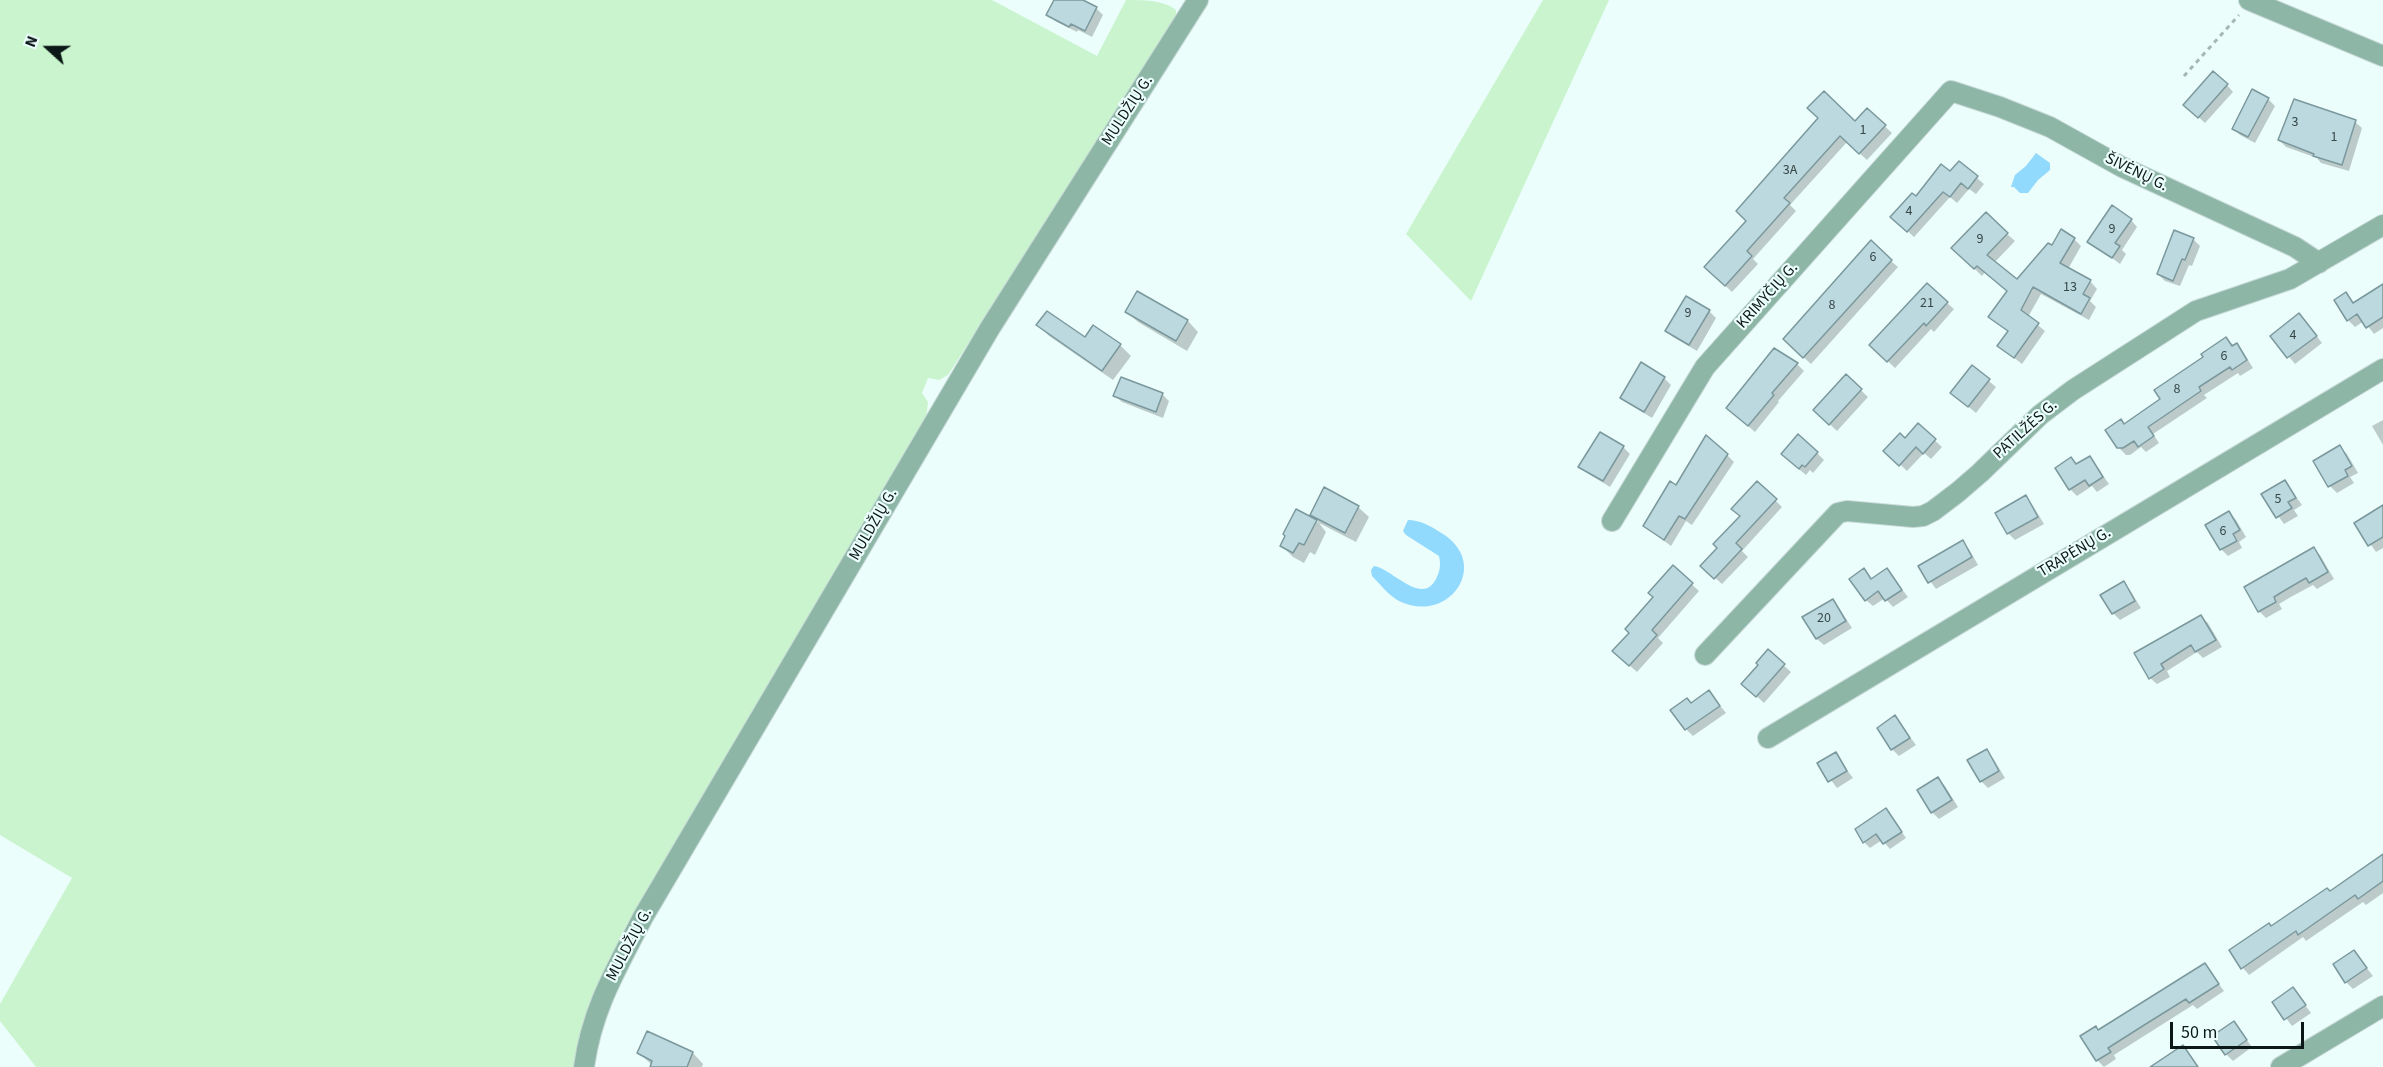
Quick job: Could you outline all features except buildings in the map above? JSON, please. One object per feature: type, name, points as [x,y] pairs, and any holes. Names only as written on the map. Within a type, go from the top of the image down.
[{"type":"street","points":[[2251,1],[2383,56]]},
{"type":"street","name":"MULDŽIŲ G.","points":[[584,1067],[588,1040],[599,1004],[644,917],[984,338],[1192,2]]},
{"type":"street","name":"ŠIVĖNŲ G.","points":[[1951,91],[2000,106],[2050,128],[2121,167],[2295,247],[2319,263]]},
{"type":"street","name":"KRIMYČIŲ G.","points":[[1612,521],[1705,367],[1951,91]]},
{"type":"street","name":"PATILŽĖS G.","points":[[1705,654],[1838,513],[1847,511],[1913,517],[1923,516],[1933,511],[1980,473],[2040,415],[2073,390],[2196,311],[2216,302],[2269,288],[2290,279],[2383,225]]},
{"type":"street","name":"TRAPĖNŲ G.","points":[[1768,738],[2383,369]]},
{"type":"street","points":[[2282,1067],[2383,1006]]},
{"type":"path","points":[[2184,76],[2251,1]]},
{"type":"green space","points":[[0,0],[992,0],[1097,56],[1126,0],[1159,2],[1176,10],[1176,19],[948,375],[939,380],[928,378],[922,393],[928,402],[926,420],[624,929],[589,1006],[575,1067],[36,1067],[0,1021],[0,1004],[72,878],[0,835]]},
{"type":"green space","points":[[1543,0],[1609,0],[1471,301],[1406,234]]},
{"type":"water","points":[[2036,153],[2050,163],[2050,170],[2028,193],[2020,193],[2011,187],[2015,175]]},
{"type":"water","points":[[1408,520],[1424,523],[1438,531],[1454,544],[1463,558],[1464,573],[1459,587],[1449,598],[1434,605],[1418,606],[1399,601],[1372,576],[1371,570],[1374,566],[1414,587],[1423,589],[1430,587],[1436,579],[1440,568],[1439,556],[1406,535],[1403,531]]}]
